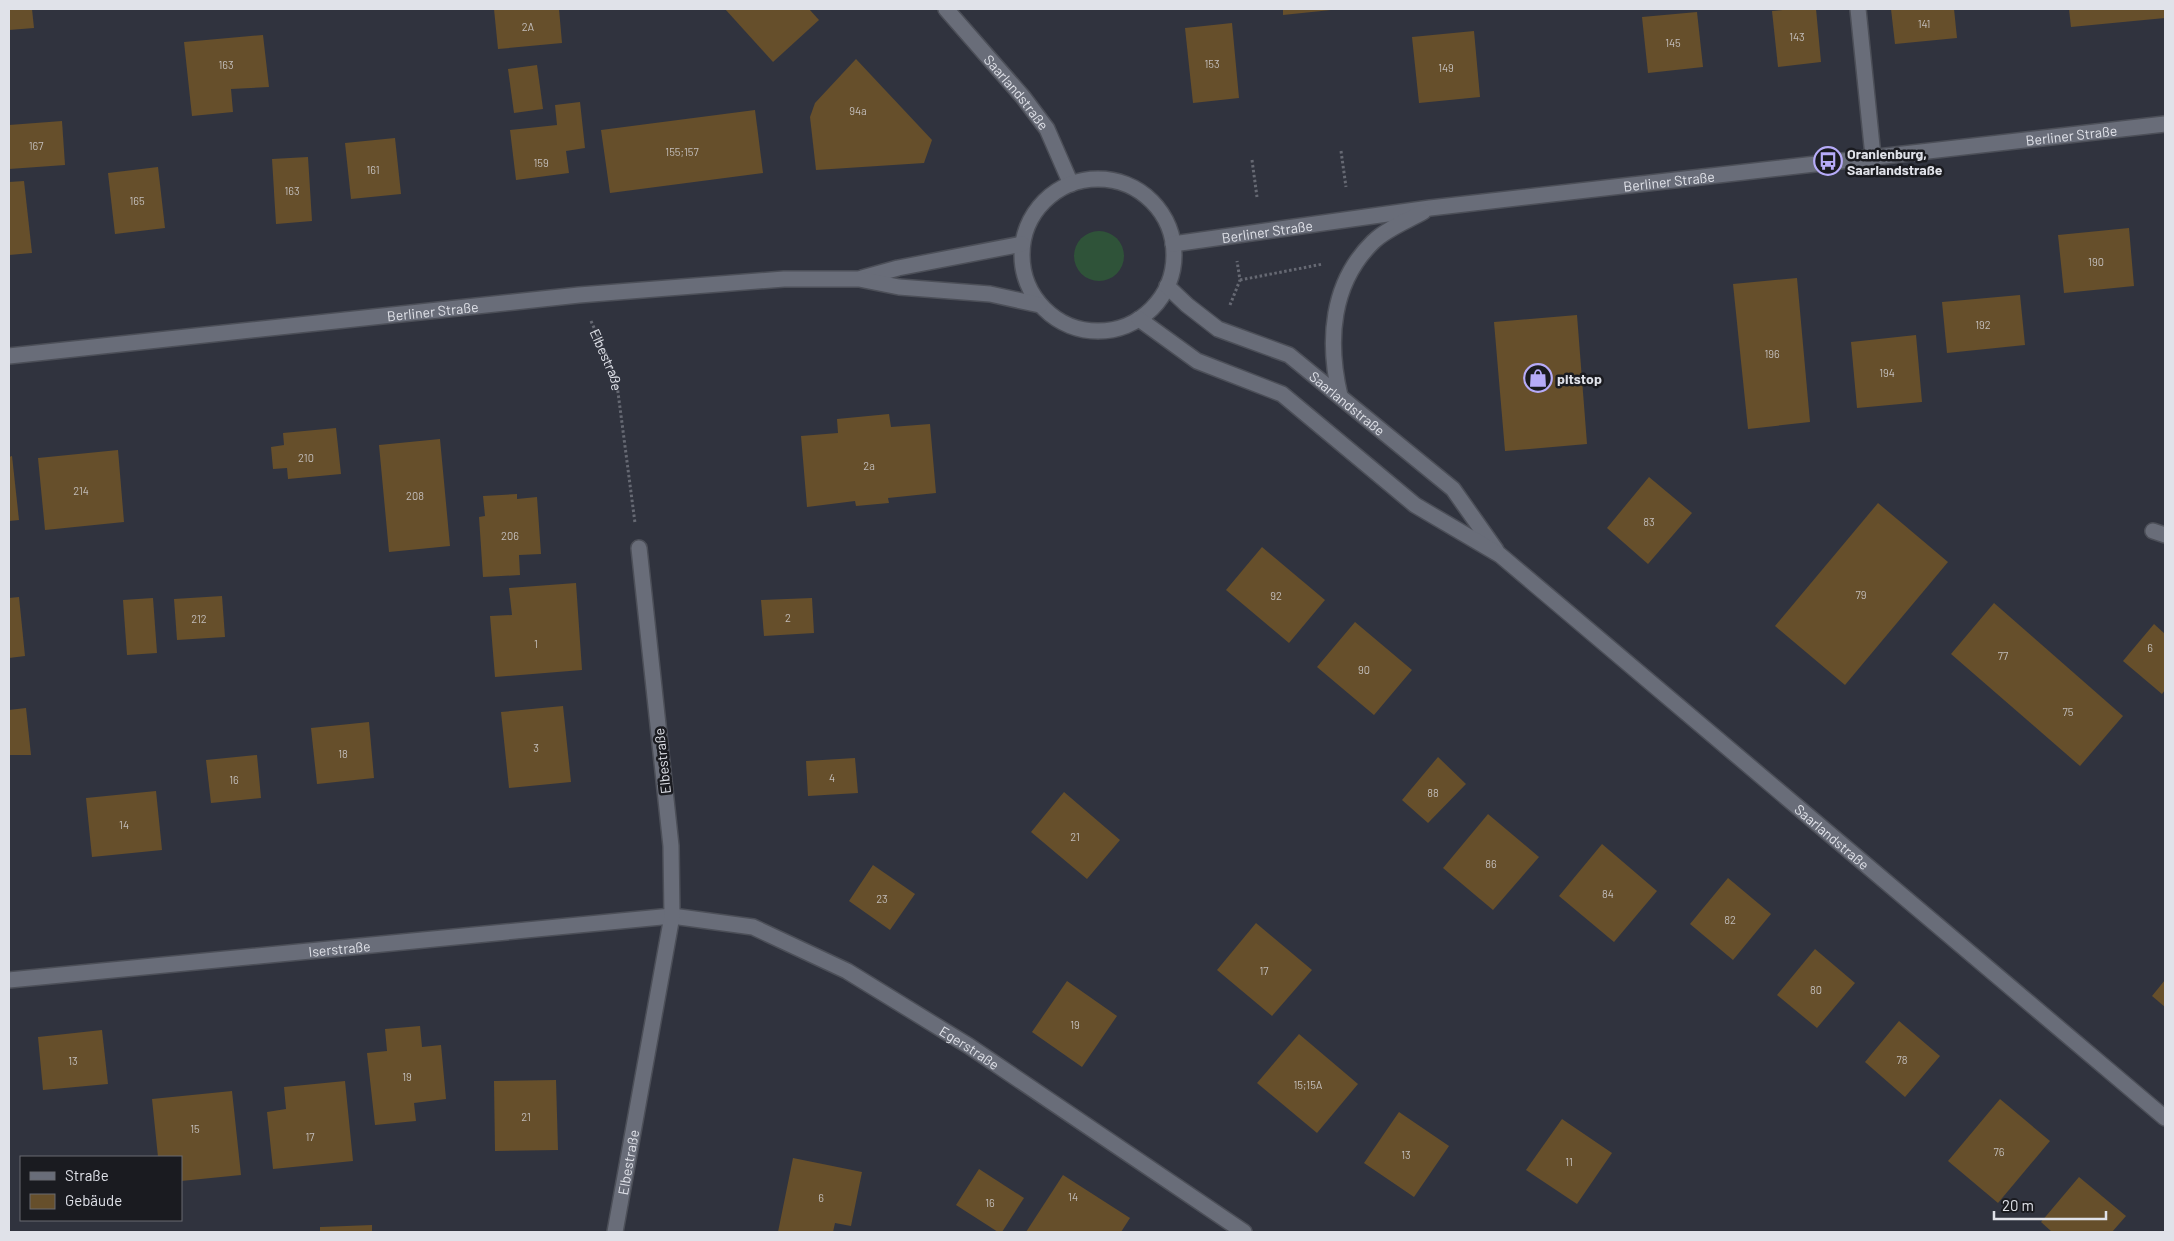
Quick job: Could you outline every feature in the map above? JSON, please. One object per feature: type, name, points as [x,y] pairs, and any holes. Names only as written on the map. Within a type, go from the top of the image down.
[{"type":"street","name":"Saarlandstraße","points":[[946,9],[1023,97],[1047,129],[1071,184]]},
{"type":"street","points":[[1858,9],[1873,156]]},
{"type":"street","name":"Berliner Straße","points":[[1173,244],[1430,208],[2165,124]]},
{"type":"street","points":[[1100,180],[1115,181],[1136,190],[1154,204],[1167,222],[1173,244],[1173,266],[1167,286],[1155,305],[1139,319],[1119,328],[1098,332],[1084,330],[1056,320],[1040,305],[1028,287],[1022,266],[1022,244],[1028,225],[1039,207],[1053,194],[1071,184],[1100,180]]},
{"type":"street","points":[[1340,396],[1334,370],[1332,338],[1338,301],[1354,266],[1374,241],[1430,208]]},
{"type":"street","name":"Berliner Straße","points":[[859,279],[898,268],[1022,244]]},
{"type":"street","name":"Berliner Straße","points":[[9,356],[579,295],[784,279],[859,279],[899,287],[990,294],[1040,305]]},
{"type":"street","name":"Saarlandstraße","points":[[1167,286],[1187,305],[1218,329],[1289,354],[1453,489],[1500,555]]},
{"type":"street","name":"Saarlandstraße","points":[[1139,319],[1197,361],[1282,394],[1415,504],[1500,555],[2165,1118]]},
{"type":"street","name":"Elbestraße","points":[[615,1232],[672,916],[671,846],[639,548]]},
{"type":"street","name":"Iserstraße","points":[[9,980],[672,916]]},
{"type":"street","name":"Egerstraße","points":[[672,916],[753,927],[847,970],[968,1046],[1244,1232]]},
{"type":"path","points":[[1342,150],[1346,187]]},
{"type":"path","points":[[1252,160],[1257,197]]},
{"type":"path","points":[[1227,312],[1240,280],[1238,263]]},
{"type":"path","points":[[1240,280],[1325,264]]},
{"type":"path","name":"Elbestraße","points":[[579,295],[616,377],[639,548]]},
{"type":"green space","points":[[1099,231],[1108,233],[1119,242],[1124,256],[1122,265],[1113,276],[1099,281],[1090,279],[1079,270],[1074,256],[1076,247],[1085,236]]},
{"type":"building","points":[[9,9],[32,9],[34,28],[9,30]]},
{"type":"building","points":[[494,9],[559,9],[562,43],[498,49]]},
{"type":"building","points":[[725,9],[809,9],[819,20],[773,62]]},
{"type":"building","points":[[1283,9],[1331,9],[1331,10],[1283,15]]},
{"type":"building","points":[[1816,9],[1821,62],[1778,67],[1772,11]]},
{"type":"building","points":[[1891,9],[1954,9],[1957,38],[1895,44]]},
{"type":"building","points":[[2069,9],[2165,9],[2165,18],[2071,27]]},
{"type":"building","points":[[1697,12],[1703,67],[1648,73],[1642,17]]},
{"type":"building","points":[[1232,23],[1239,98],[1193,103],[1185,28]]},
{"type":"building","points":[[1474,31],[1480,97],[1419,103],[1412,37]]},
{"type":"building","points":[[263,35],[269,87],[231,89],[233,112],[192,116],[184,42]]},
{"type":"building","points":[[856,59],[932,140],[924,163],[816,170],[810,117],[815,103]]},
{"type":"building","points":[[537,65],[543,109],[514,113],[508,69]]},
{"type":"building","points":[[580,102],[585,148],[566,151],[569,173],[516,180],[510,130],[557,125],[555,105]]},
{"type":"building","points":[[755,110],[763,173],[610,193],[601,130]]},
{"type":"building","points":[[62,121],[65,165],[9,169],[9,125]]},
{"type":"building","points":[[395,138],[401,194],[351,199],[345,143]]},
{"type":"building","points":[[308,157],[312,221],[276,224],[272,159]]},
{"type":"building","points":[[158,167],[165,228],[115,234],[108,173]]},
{"type":"building","points":[[24,181],[32,253],[9,255],[9,182]]},
{"type":"building","points":[[2129,228],[2134,286],[2064,293],[2058,235]]},
{"type":"building","points":[[1797,278],[1810,422],[1748,429],[1733,284]]},
{"type":"building","points":[[2020,295],[2025,345],[1947,353],[1942,302]]},
{"type":"building","points":[[1577,315],[1587,444],[1505,451],[1494,322]]},
{"type":"building","points":[[1916,335],[1922,402],[1857,408],[1851,342]]},
{"type":"building","points":[[889,414],[891,427],[930,424],[936,493],[888,498],[889,503],[856,506],[855,501],[807,507],[801,436],[838,433],[837,419]]},
{"type":"building","points":[[336,428],[341,474],[288,479],[287,468],[273,469],[271,447],[284,445],[283,433]]},
{"type":"building","points":[[440,439],[450,546],[389,552],[379,445]]},
{"type":"building","points":[[118,450],[124,522],[45,530],[38,458]]},
{"type":"building","points":[[12,456],[19,520],[9,521],[9,457]]},
{"type":"building","points":[[1649,477],[1692,513],[1648,564],[1607,528]]},
{"type":"building","points":[[517,494],[517,499],[537,497],[541,554],[519,555],[520,575],[483,577],[479,517],[485,516],[483,496]]},
{"type":"building","points":[[1878,503],[1948,562],[1845,685],[1775,626]]},
{"type":"building","points":[[1262,547],[1325,600],[1289,643],[1226,590]]},
{"type":"building","points":[[576,583],[582,670],[495,677],[490,616],[512,615],[509,588]]},
{"type":"building","points":[[222,596],[225,637],[177,640],[174,599]]},
{"type":"building","points":[[19,597],[25,656],[9,658],[9,598]]},
{"type":"building","points":[[153,598],[157,653],[127,655],[123,600]]},
{"type":"building","points":[[812,598],[814,633],[764,636],[761,600]]},
{"type":"building","points":[[1994,603],[2123,716],[2080,766],[1951,654]]},
{"type":"building","points":[[1355,622],[1412,670],[1374,715],[1317,667]]},
{"type":"building","points":[[2154,624],[2165,634],[2165,690],[2162,694],[2123,661]]},
{"type":"building","points":[[563,706],[571,782],[509,788],[501,712]]},
{"type":"building","points":[[26,708],[31,755],[9,755],[9,710]]},
{"type":"building","points":[[369,722],[374,778],[317,784],[311,728]]},
{"type":"building","points":[[257,755],[261,798],[211,803],[206,760]]},
{"type":"building","points":[[1438,757],[1466,784],[1428,823],[1402,800]]},
{"type":"building","points":[[855,758],[858,793],[808,796],[806,761]]},
{"type":"building","points":[[156,791],[162,850],[92,857],[86,798]]},
{"type":"building","points":[[1064,792],[1120,840],[1087,879],[1031,832]]},
{"type":"building","points":[[1488,814],[1539,857],[1493,910],[1443,868]]},
{"type":"building","points":[[1602,844],[1657,891],[1614,942],[1559,896]]},
{"type":"building","points":[[873,865],[915,894],[890,930],[849,901]]},
{"type":"building","points":[[1728,878],[1771,914],[1733,960],[1690,924]]},
{"type":"building","points":[[1256,923],[1312,970],[1272,1016],[1217,970]]},
{"type":"building","points":[[1815,949],[1855,983],[1817,1028],[1777,995]]},
{"type":"building","points":[[2165,980],[2165,1007],[2152,996]]},
{"type":"building","points":[[1067,981],[1117,1016],[1082,1067],[1032,1032]]},
{"type":"building","points":[[1899,1021],[1940,1056],[1905,1097],[1865,1062]]},
{"type":"building","points":[[420,1026],[422,1047],[441,1045],[446,1099],[414,1103],[416,1121],[375,1125],[367,1053],[387,1051],[385,1029]]},
{"type":"building","points":[[102,1030],[108,1084],[43,1090],[38,1037]]},
{"type":"building","points":[[1299,1034],[1358,1084],[1317,1133],[1257,1083]]},
{"type":"building","points":[[556,1080],[558,1150],[495,1151],[494,1081]]},
{"type":"building","points":[[345,1081],[353,1161],[273,1169],[267,1112],[286,1109],[284,1087]]},
{"type":"building","points":[[232,1091],[241,1175],[182,1181],[182,1156],[158,1156],[152,1099]]},
{"type":"building","points":[[2000,1099],[2050,1141],[1998,1203],[1948,1161]]},
{"type":"building","points":[[1399,1112],[1449,1146],[1414,1197],[1364,1163]]},
{"type":"building","points":[[1562,1119],[1612,1153],[1577,1204],[1526,1170]]},
{"type":"building","points":[[793,1158],[862,1172],[851,1226],[835,1223],[833,1232],[778,1232]]},
{"type":"building","points":[[979,1169],[1024,1198],[1002,1232],[998,1232],[956,1205]]},
{"type":"building","points":[[1063,1175],[1130,1218],[1121,1232],[1026,1232]]},
{"type":"building","points":[[2079,1177],[2126,1216],[2112,1232],[2052,1232],[2041,1222]]},
{"type":"building","points":[[372,1225],[372,1232],[320,1232],[320,1227]]},
{"type":"place","name":"Oranienburg, Saarlandstraße","points":[[1828,161]]},
{"type":"place","name":"pitstop","points":[[1538,378]]}]
